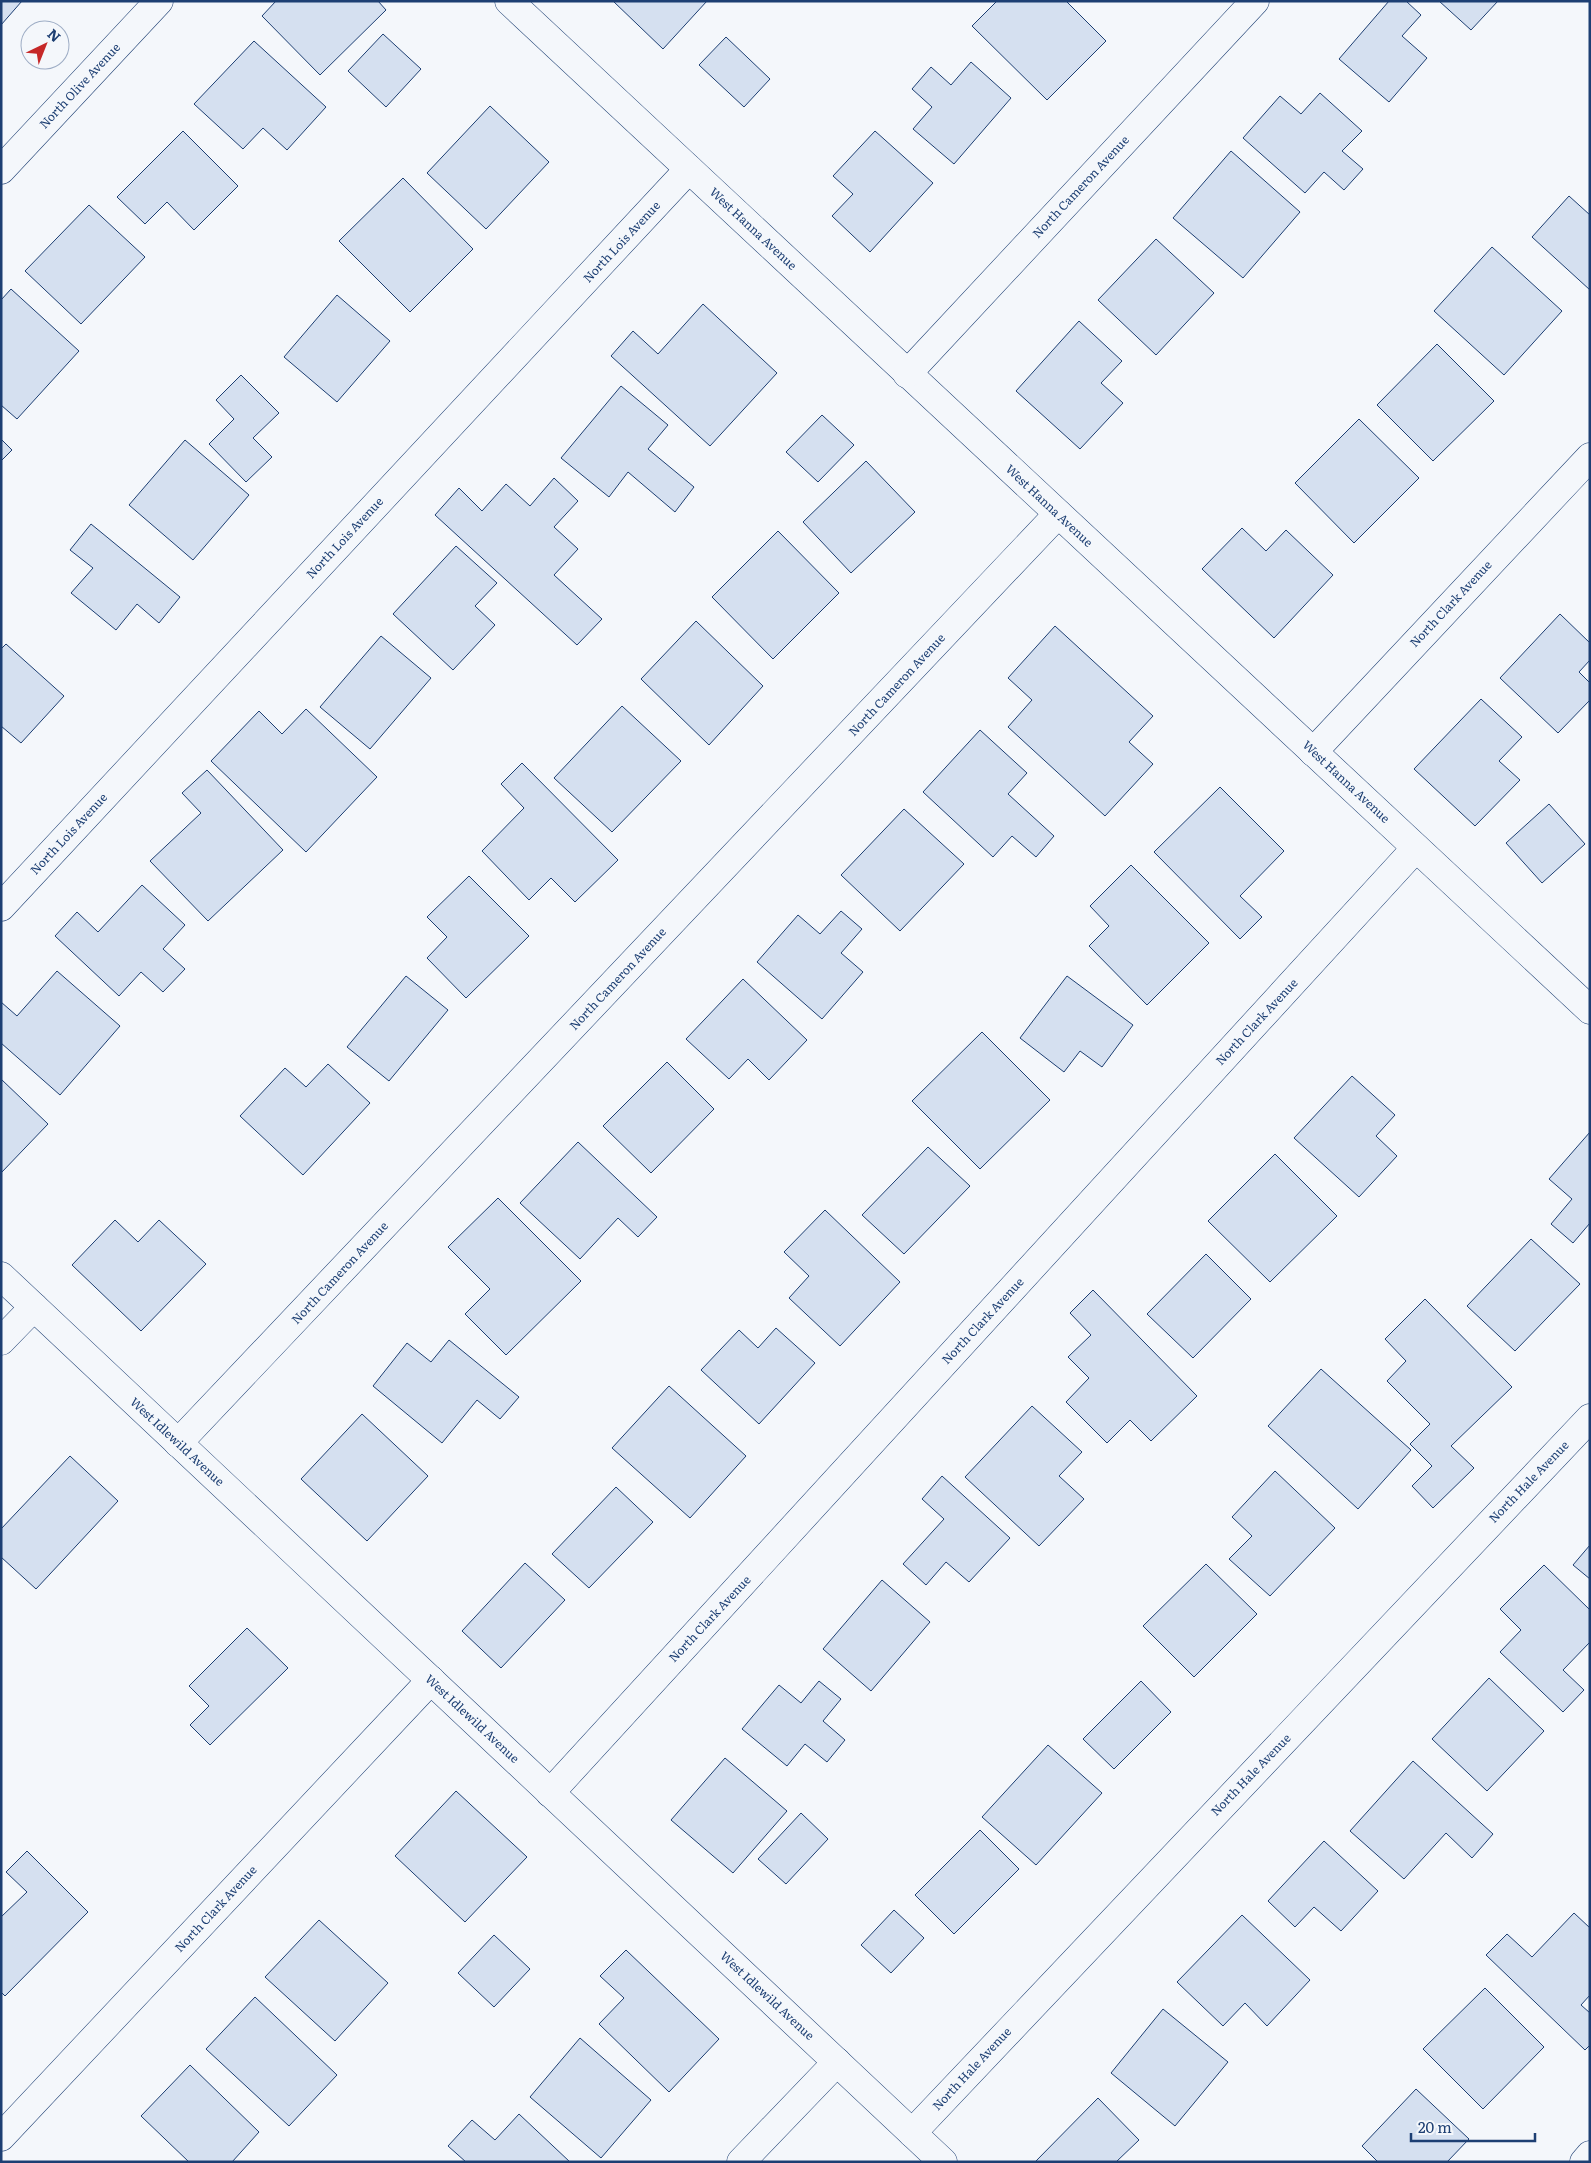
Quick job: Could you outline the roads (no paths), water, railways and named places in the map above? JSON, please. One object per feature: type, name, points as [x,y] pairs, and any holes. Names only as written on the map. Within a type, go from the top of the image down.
[{"type":"street","name":"North Olive Avenue","points":[[1,170],[159,1]]},
{"type":"street","name":"West Hanna Avenue","points":[[509,1],[1590,1010]]},
{"type":"street","name":"North Cameron Avenue","points":[[907,374],[1255,1]]},
{"type":"street","name":"North Lois Avenue","points":[[1,907],[689,169]]},
{"type":"street","name":"North Clark Avenue","points":[[1313,752],[1590,457]]},
{"type":"street","name":"North Cameron Avenue","points":[[178,1443],[1058,514]]},
{"type":"street","name":"North Clark Avenue","points":[[550,1793],[1416,848]]},
{"type":"street","name":"West Idlewild Avenue","points":[[1,1276],[943,2162]]},
{"type":"street","points":[[1,1341],[34,1307]]},
{"type":"street","name":"North Hale Avenue","points":[[912,2133],[1590,1418]]},
{"type":"street","name":"North Clark Avenue","points":[[1,2137],[431,1680]]},
{"type":"street","points":[[741,2162],[837,2062]]},
{"type":"street","points":[[1584,2162],[1590,2155]]}]
